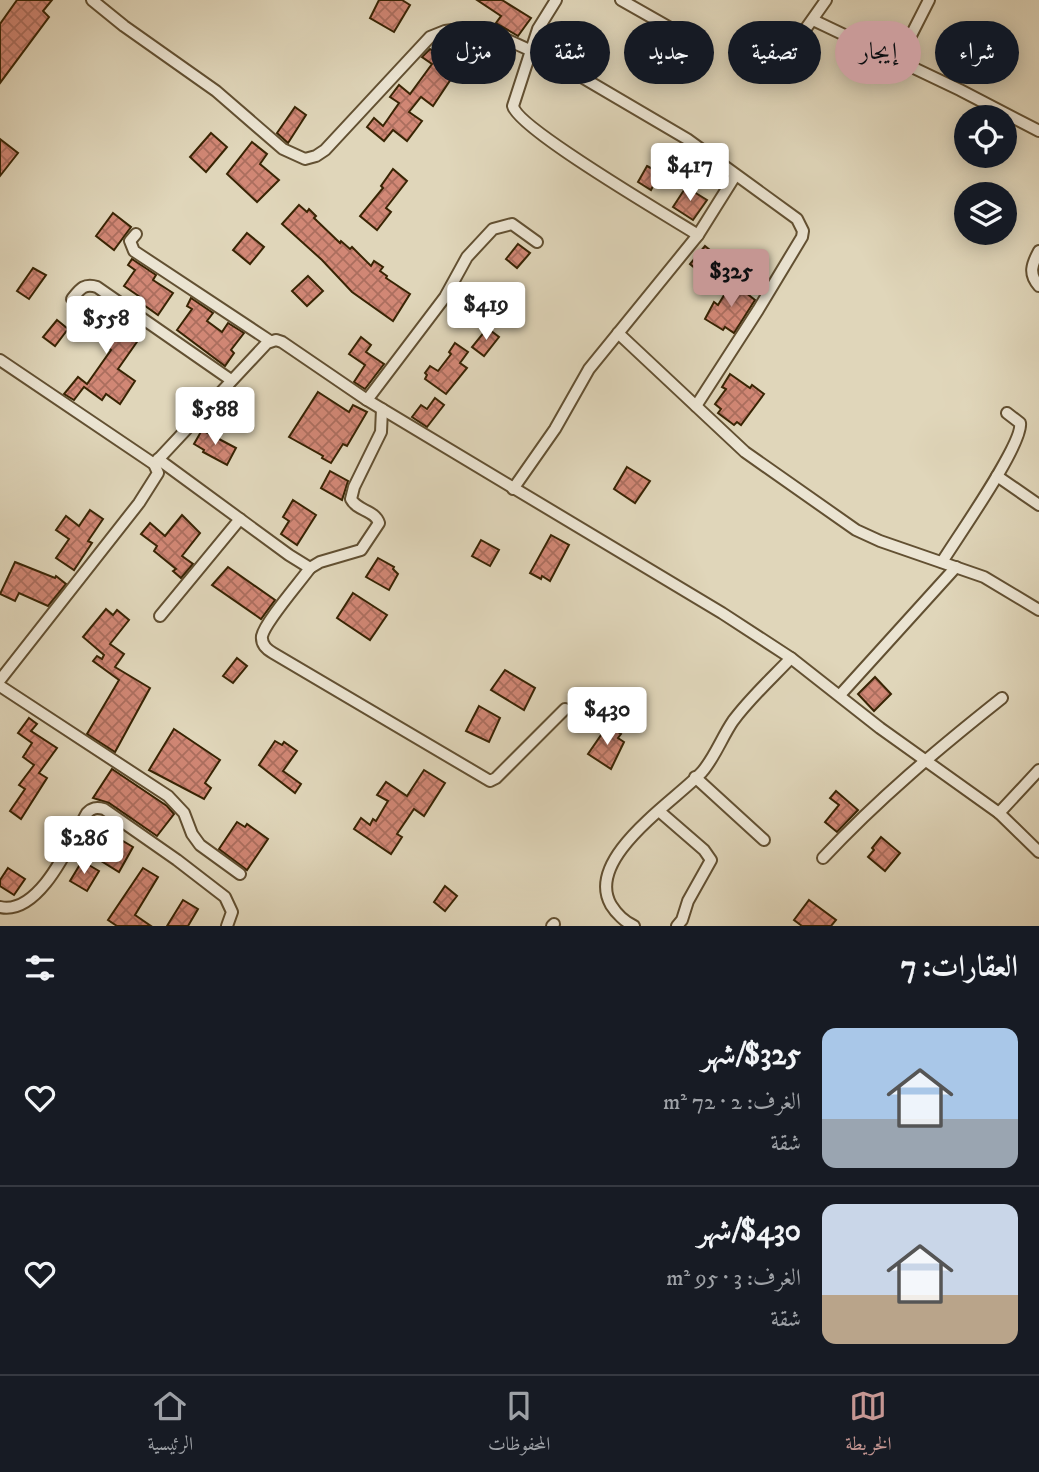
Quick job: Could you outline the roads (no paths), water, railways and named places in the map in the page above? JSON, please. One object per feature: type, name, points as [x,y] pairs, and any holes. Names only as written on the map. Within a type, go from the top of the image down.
[{"type":"street","points":[[92,0],[216,91],[283,149],[305,159],[326,150],[430,37],[452,30],[490,32],[530,51]]},
{"type":"street","points":[[543,21],[556,0]]},
{"type":"street","points":[[621,0],[658,21]]},
{"type":"street","points":[[918,21],[929,0]]},
{"type":"street","points":[[822,1],[813,20],[835,31]]},
{"type":"street","points":[[530,54],[513,106],[516,115],[607,178],[698,235]]},
{"type":"street","points":[[921,72],[1039,131]]},
{"type":"street","points":[[594,84],[663,124],[797,219],[803,231],[802,237],[758,310],[696,406]]},
{"type":"street","points":[[513,489],[555,429],[589,369],[698,235],[736,176]]},
{"type":"street","points":[[367,400],[445,298],[467,257],[486,235],[501,226],[512,224],[537,242]]},
{"type":"street","points":[[136,234],[130,241],[134,251],[270,341],[282,342],[367,400],[722,612],[791,658],[880,728],[999,813],[1039,852]]},
{"type":"street","points":[[1039,251],[1032,266],[1032,274],[1039,286]]},
{"type":"street","points":[[72,299],[81,288],[90,285],[97,287],[231,380]]},
{"type":"street","points":[[618,333],[763,467],[856,530],[984,577],[1039,610]]},
{"type":"street","points":[[156,461],[270,341]]},
{"type":"street","points":[[0,360],[156,461],[310,568]]},
{"type":"street","points":[[383,409],[381,432],[354,487],[351,499],[357,507],[376,516],[379,523],[361,550],[320,562],[310,568],[265,629],[262,636],[266,649],[490,781],[565,709]]},
{"type":"street","points":[[942,562],[997,475],[1021,428],[1016,418],[1007,413]]},
{"type":"street","points":[[0,680],[154,482],[158,473],[156,461]]},
{"type":"street","points":[[997,475],[1039,505]]},
{"type":"street","points":[[160,616],[240,519]]},
{"type":"street","points":[[840,695],[956,567]]},
{"type":"street","points":[[634,926],[615,911],[608,901],[606,878],[614,858],[636,832],[705,768],[743,708],[791,658]]},
{"type":"street","points":[[0,686],[168,796],[184,813],[192,834],[200,845],[240,874]]},
{"type":"street","points":[[823,858],[854,825],[925,760],[1002,698]]},
{"type":"street","points":[[999,813],[1039,770]]},
{"type":"street","points":[[695,777],[764,840]]},
{"type":"street","points":[[0,907],[13,908],[21,905],[37,893],[61,860],[87,813],[98,808],[177,860],[225,897],[232,912],[227,926]]},
{"type":"street","points":[[659,811],[704,850],[711,860],[677,926]]}]
